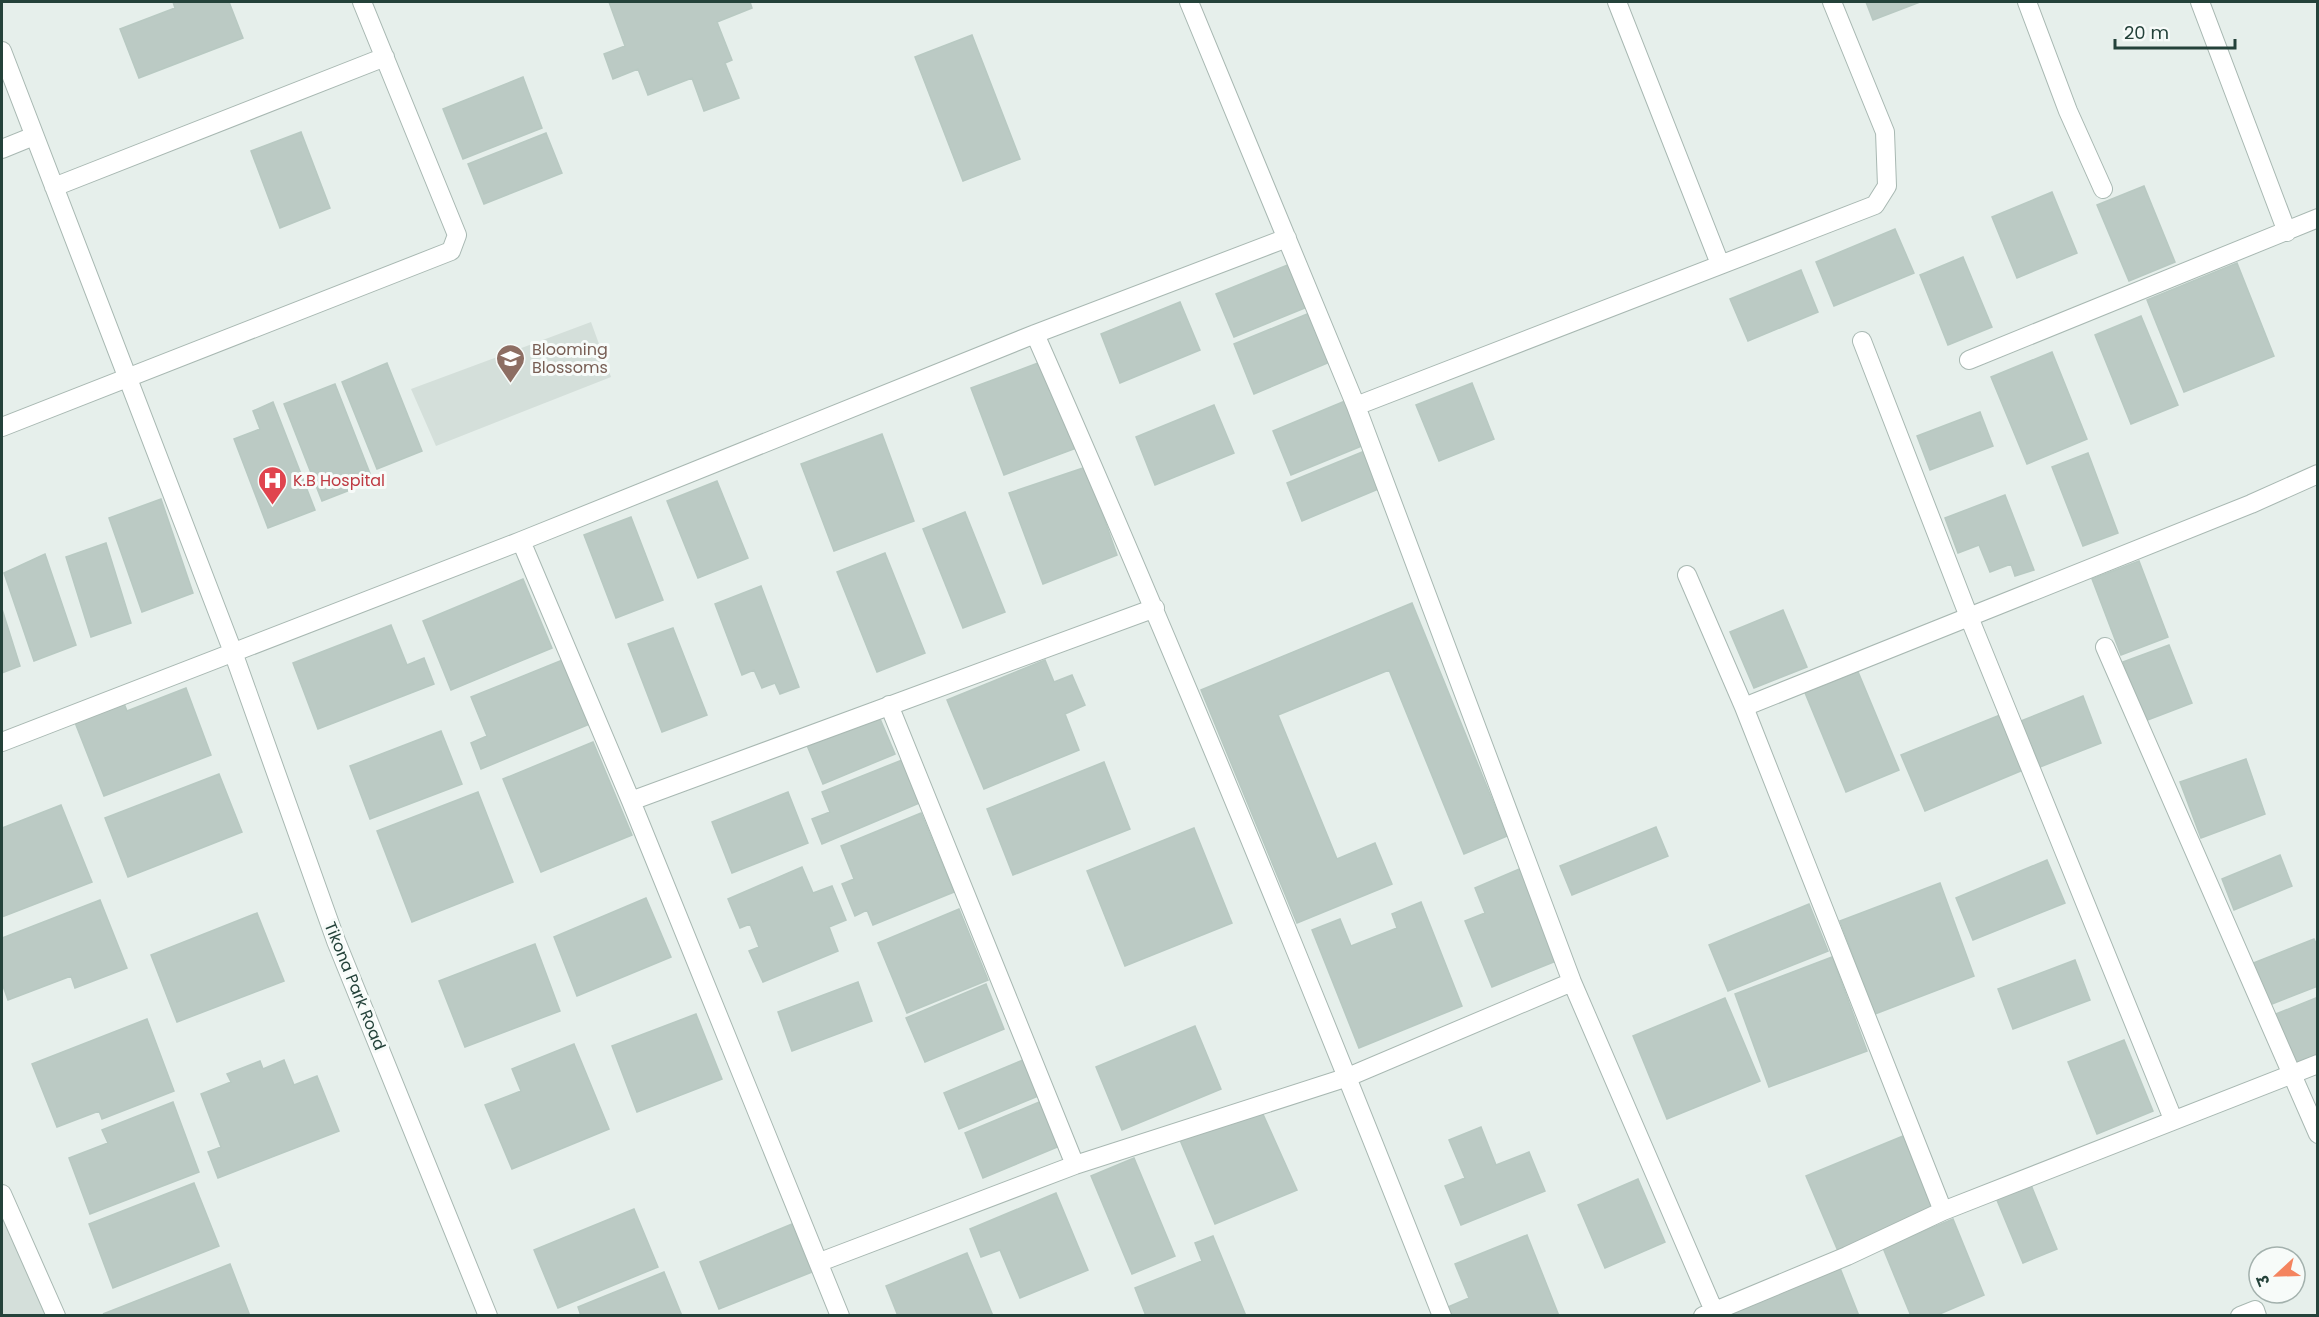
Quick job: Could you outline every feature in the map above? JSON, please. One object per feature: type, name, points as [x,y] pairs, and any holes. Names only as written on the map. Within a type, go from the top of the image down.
[{"type":"street","points":[[2,427],[451,251],[457,235],[363,2]]},
{"type":"street","points":[[1189,2],[1356,406],[1572,982],[1709,1313],[1847,1256],[1943,1211],[2318,1064]]},
{"type":"street","points":[[1617,2],[1720,264]]},
{"type":"street","points":[[1356,406],[1875,206],[1887,186],[1885,132],[1832,2]]},
{"type":"street","points":[[2027,2],[2068,111],[2103,189]]},
{"type":"street","points":[[2200,2],[2287,232]]},
{"type":"street","name":"Tikona Park Road","points":[[2,51],[233,652],[336,941],[488,1316]]},
{"type":"street","points":[[54,187],[385,57]]},
{"type":"street","points":[[2,150],[34,136]]},
{"type":"street","points":[[1969,360],[2318,218]]},
{"type":"street","points":[[2,742],[522,541],[1035,334],[1287,238]]},
{"type":"street","points":[[1035,334],[1155,608],[1348,1077],[1442,1316]]},
{"type":"street","points":[[1862,341],[1969,617],[2173,1119]]},
{"type":"street","points":[[1744,707],[2251,504],[2318,474]]},
{"type":"street","points":[[522,541],[631,801],[840,1316]]},
{"type":"street","points":[[1687,575],[1744,707],[1943,1211]]},
{"type":"street","points":[[631,801],[1155,608]]},
{"type":"street","points":[[2104,647],[2318,1134]]},
{"type":"street","points":[[890,705],[1075,1165]]},
{"type":"street","points":[[820,1262],[1075,1165],[1348,1077],[1572,982]]},
{"type":"street","points":[[2,1194],[56,1316]]},
{"type":"street","points":[[2240,1316],[2254,1310],[2257,1316]]},
{"type":"shaded area","name":"Blooming Blossoms","points":[[591,322],[611,377],[436,446],[411,389]]},
{"type":"shaded area","points":[[2,1207],[45,1315],[2,1315]]},
{"type":"building","points":[[173,2],[229,2],[243,38],[139,78],[120,29],[175,8]]},
{"type":"building","points":[[609,2],[750,2],[752,8],[717,22],[732,60],[725,63],[739,98],[704,111],[692,78],[648,95],[638,69],[613,79],[604,54],[625,46]]},
{"type":"building","points":[[1866,2],[1920,2],[1873,20]]},
{"type":"building","points":[[972,35],[1020,159],[963,181],[915,57]]},
{"type":"building","points":[[523,77],[542,128],[463,159],[443,109]]},
{"type":"building","points":[[301,132],[330,208],[280,228],[251,151]]},
{"type":"building","points":[[546,133],[562,173],[484,204],[468,164]]},
{"type":"building","points":[[2144,186],[2175,262],[2129,281],[2097,205]]},
{"type":"building","points":[[2052,192],[2077,253],[2017,278],[1992,217]]},
{"type":"building","points":[[1895,229],[1914,273],[1834,306],[1816,262]]},
{"type":"building","points":[[1963,257],[1992,327],[1948,345],[1920,275]]},
{"type":"building","points":[[1295,262],[1312,305],[1234,337],[1216,294]]},
{"type":"building","points":[[2237,263],[2274,356],[2184,392],[2147,300]]},
{"type":"building","points":[[1801,270],[1818,312],[1748,341],[1730,299]]},
{"type":"building","points":[[1180,302],[1200,350],[1120,383],[1101,334]]},
{"type":"building","points":[[1312,312],[1332,361],[1254,394],[1234,344]]},
{"type":"building","points":[[2141,316],[2178,405],[2131,424],[2095,335]]},
{"type":"building","points":[[2052,352],[2087,439],[2027,464],[1991,377]]},
{"type":"building","points":[[1046,360],[1079,447],[1004,475],[971,388]]},
{"type":"building","points":[[387,363],[422,451],[377,469],[342,382]]},
{"type":"building","points":[[1472,383],[1494,439],[1439,461],[1416,405]]},
{"type":"building","points":[[335,384],[373,481],[322,501],[284,404]]},
{"type":"building","points":[[1345,401],[1364,445],[1291,475],[1273,431]]},
{"type":"building","points":[[273,402],[315,510],[268,528],[234,439],[260,429],[253,411]]},
{"type":"building","points":[[1214,405],[1234,453],[1155,485],[1136,437]]},
{"type":"building","points":[[1980,412],[1993,446],[1930,470],[1917,436]]},
{"type":"building","points":[[882,434],[914,521],[834,551],[801,464]]},
{"type":"building","points":[[1367,450],[1383,487],[1302,521],[1287,483]]},
{"type":"building","points":[[2088,453],[2118,533],[2083,546],[2052,467]]},
{"type":"building","points":[[1086,467],[1117,555],[1043,584],[1009,493]]},
{"type":"building","points":[[717,481],[748,558],[698,578],[667,501]]},
{"type":"building","points":[[2005,495],[2034,570],[2015,576],[2011,564],[1990,572],[1979,545],[1958,553],[1945,518]]},
{"type":"building","points":[[161,499],[193,593],[142,612],[109,518]]},
{"type":"building","points":[[965,512],[1005,612],[963,628],[923,529]]},
{"type":"building","points":[[631,517],[663,600],[616,618],[584,535]]},
{"type":"building","points":[[106,543],[131,623],[91,637],[66,557]]},
{"type":"building","points":[[885,553],[925,653],[877,672],[837,572]]},
{"type":"building","points":[[45,554],[76,645],[34,661],[4,573]]},
{"type":"building","points":[[2139,561],[2168,637],[2121,655],[2092,579]]},
{"type":"building","points":[[523,579],[552,648],[451,690],[423,621]]},
{"type":"building","points":[[761,586],[799,687],[780,694],[775,683],[762,688],[754,670],[742,675],[715,604]]},
{"type":"building","points":[[1412,603],[1507,836],[1464,854],[1389,670],[1278,715],[1337,859],[1375,843],[1392,884],[1297,923],[1201,690]]},
{"type":"building","points":[[2,609],[20,666],[2,673]]},
{"type":"building","points":[[1783,610],[1807,667],[1754,688],[1730,632]]},
{"type":"building","points":[[391,625],[407,665],[424,658],[434,684],[318,729],[293,663]]},
{"type":"building","points":[[673,628],[707,715],[662,732],[628,644]]},
{"type":"building","points":[[2169,645],[2192,703],[2145,721],[2123,662]]},
{"type":"building","points":[[565,659],[592,723],[481,769],[471,743],[487,736],[471,697]]},
{"type":"building","points":[[1045,660],[1054,682],[1072,675],[1085,705],[1065,714],[1079,750],[984,789],[947,700]]},
{"type":"building","points":[[1856,667],[1899,770],[1846,792],[1803,688]]},
{"type":"building","points":[[186,688],[211,755],[104,796],[74,720],[123,701],[127,711]]},
{"type":"building","points":[[2083,696],[2101,743],[2040,767],[2021,721]]},
{"type":"building","points":[[878,714],[895,754],[823,784],[806,743]]},
{"type":"building","points":[[2000,715],[2023,770],[1925,811],[1901,755]]},
{"type":"building","points":[[441,731],[462,784],[370,819],[350,766]]},
{"type":"building","points":[[593,742],[632,835],[541,872],[503,779]]},
{"type":"building","points":[[907,758],[924,801],[822,844],[812,819],[830,812],[822,792]]},
{"type":"building","points":[[2246,759],[2265,814],[2201,838],[2180,782]]},
{"type":"building","points":[[1104,762],[1130,829],[1013,875],[987,809]]},
{"type":"building","points":[[219,774],[242,832],[128,877],[105,818]]},
{"type":"building","points":[[478,792],[513,882],[412,922],[377,831]]},
{"type":"building","points":[[788,792],[808,843],[732,873],[712,822]]},
{"type":"building","points":[[61,805],[92,882],[2,917],[2,828]]},
{"type":"building","points":[[921,813],[954,892],[873,925],[867,910],[855,916],[842,884],[854,879],[841,846]]},
{"type":"building","points":[[1656,827],[1668,856],[1572,895],[1560,866]]},
{"type":"building","points":[[1194,828],[1232,923],[1125,966],[1087,871]]},
{"type":"building","points":[[2280,855],[2292,886],[2234,910],[2222,879]]},
{"type":"building","points":[[2047,860],[2065,903],[1973,940],[1956,898]]},
{"type":"building","points":[[802,867],[813,893],[832,886],[846,920],[829,927],[838,951],[763,982],[749,951],[759,947],[750,924],[740,928],[728,899]]},
{"type":"building","points":[[1524,867],[1561,959],[1492,987],[1465,921],[1485,913],[1475,888]]},
{"type":"building","points":[[1940,883],[1974,976],[1875,1014],[1840,921]]},
{"type":"building","points":[[646,898],[671,957],[577,996],[554,937]]},
{"type":"building","points":[[100,900],[127,968],[75,988],[71,976],[8,1000],[2,983],[2,938]]},
{"type":"building","points":[[1421,902],[1462,1006],[1359,1048],[1312,930],[1340,919],[1351,946],[1397,928],[1392,914]]},
{"type":"building","points":[[1809,904],[1828,951],[1728,991],[1709,945]]},
{"type":"building","points":[[959,909],[988,980],[907,1013],[878,943]]},
{"type":"building","points":[[257,913],[284,981],[177,1022],[151,955]]},
{"type":"building","points":[[2314,939],[2318,947],[2318,986],[2267,1006],[2251,964]]},
{"type":"building","points":[[535,944],[560,1011],[465,1047],[439,981]]},
{"type":"building","points":[[1832,957],[1867,1051],[1769,1087],[1735,994]]},
{"type":"building","points":[[2075,960],[2090,1000],[2013,1029],[1998,989]]},
{"type":"building","points":[[858,982],[872,1021],[792,1051],[778,1012]]},
{"type":"building","points":[[986,984],[1004,1029],[925,1062],[906,1018]]},
{"type":"building","points":[[2318,997],[2318,1054],[2291,1064],[2271,1016]]},
{"type":"building","points":[[1725,998],[1760,1081],[1667,1119],[1633,1036]]},
{"type":"building","points":[[696,1014],[722,1079],[637,1112],[612,1046]]},
{"type":"building","points":[[147,1019],[174,1091],[102,1119],[99,1111],[57,1127],[32,1064]]},
{"type":"building","points":[[1195,1026],[1221,1089],[1122,1130],[1096,1067]]},
{"type":"building","points":[[2124,1040],[2153,1111],[2097,1134],[2068,1062]]},
{"type":"building","points":[[574,1044],[609,1129],[512,1169],[485,1105],[521,1091],[512,1069]]},
{"type":"building","points":[[284,1060],[294,1085],[317,1076],[339,1131],[218,1178],[208,1152],[221,1147],[201,1094],[231,1082],[227,1074],[260,1061],[263,1069]]},
{"type":"building","points":[[1023,1060],[1038,1096],[959,1129],[944,1093]]},
{"type":"building","points":[[1044,1100],[1062,1145],[983,1178],[965,1133]]},
{"type":"building","points":[[173,1102],[199,1172],[90,1214],[69,1158],[108,1143],[102,1130]]},
{"type":"building","points":[[1262,1112],[1297,1190],[1215,1224],[1180,1140]]},
{"type":"building","points":[[1481,1127],[1496,1165],[1529,1152],[1545,1191],[1461,1225],[1445,1186],[1465,1178],[1449,1140]]},
{"type":"building","points":[[1903,1136],[1934,1210],[1838,1251],[1806,1176]]},
{"type":"building","points":[[1134,1158],[1175,1256],[1132,1274],[1091,1176]]},
{"type":"building","points":[[1638,1179],[1665,1242],[1605,1268],[1578,1205]]},
{"type":"building","points":[[2029,1180],[2057,1249],[2023,1263],[1994,1193]]},
{"type":"building","points":[[194,1183],[219,1246],[113,1288],[89,1224]]},
{"type":"building","points":[[1056,1193],[1088,1270],[1020,1298],[1000,1250],[981,1257],[970,1229]]},
{"type":"building","points":[[634,1209],[658,1267],[558,1308],[534,1250]]},
{"type":"building","points":[[1953,1219],[1984,1295],[1935,1316],[1911,1316],[1883,1248]]},
{"type":"building","points":[[792,1224],[812,1272],[719,1309],[700,1262]]},
{"type":"building","points":[[1527,1235],[1559,1316],[1451,1316],[1448,1307],[1469,1298],[1455,1264]]},
{"type":"building","points":[[1213,1236],[1246,1316],[1146,1316],[1135,1288],[1202,1261],[1195,1243]]},
{"type":"building","points":[[967,1253],[993,1316],[898,1316],[886,1286]]},
{"type":"building","points":[[230,1264],[250,1316],[103,1314]]},
{"type":"building","points":[[1840,1268],[1859,1316],[1732,1316],[1730,1312]]},
{"type":"building","points":[[664,1272],[682,1316],[581,1316],[578,1307]]},
{"type":"place","name":"Blooming Blossoms","points":[[511,384]]},
{"type":"place","name":"K.B Hospital","points":[[272,506]]}]
